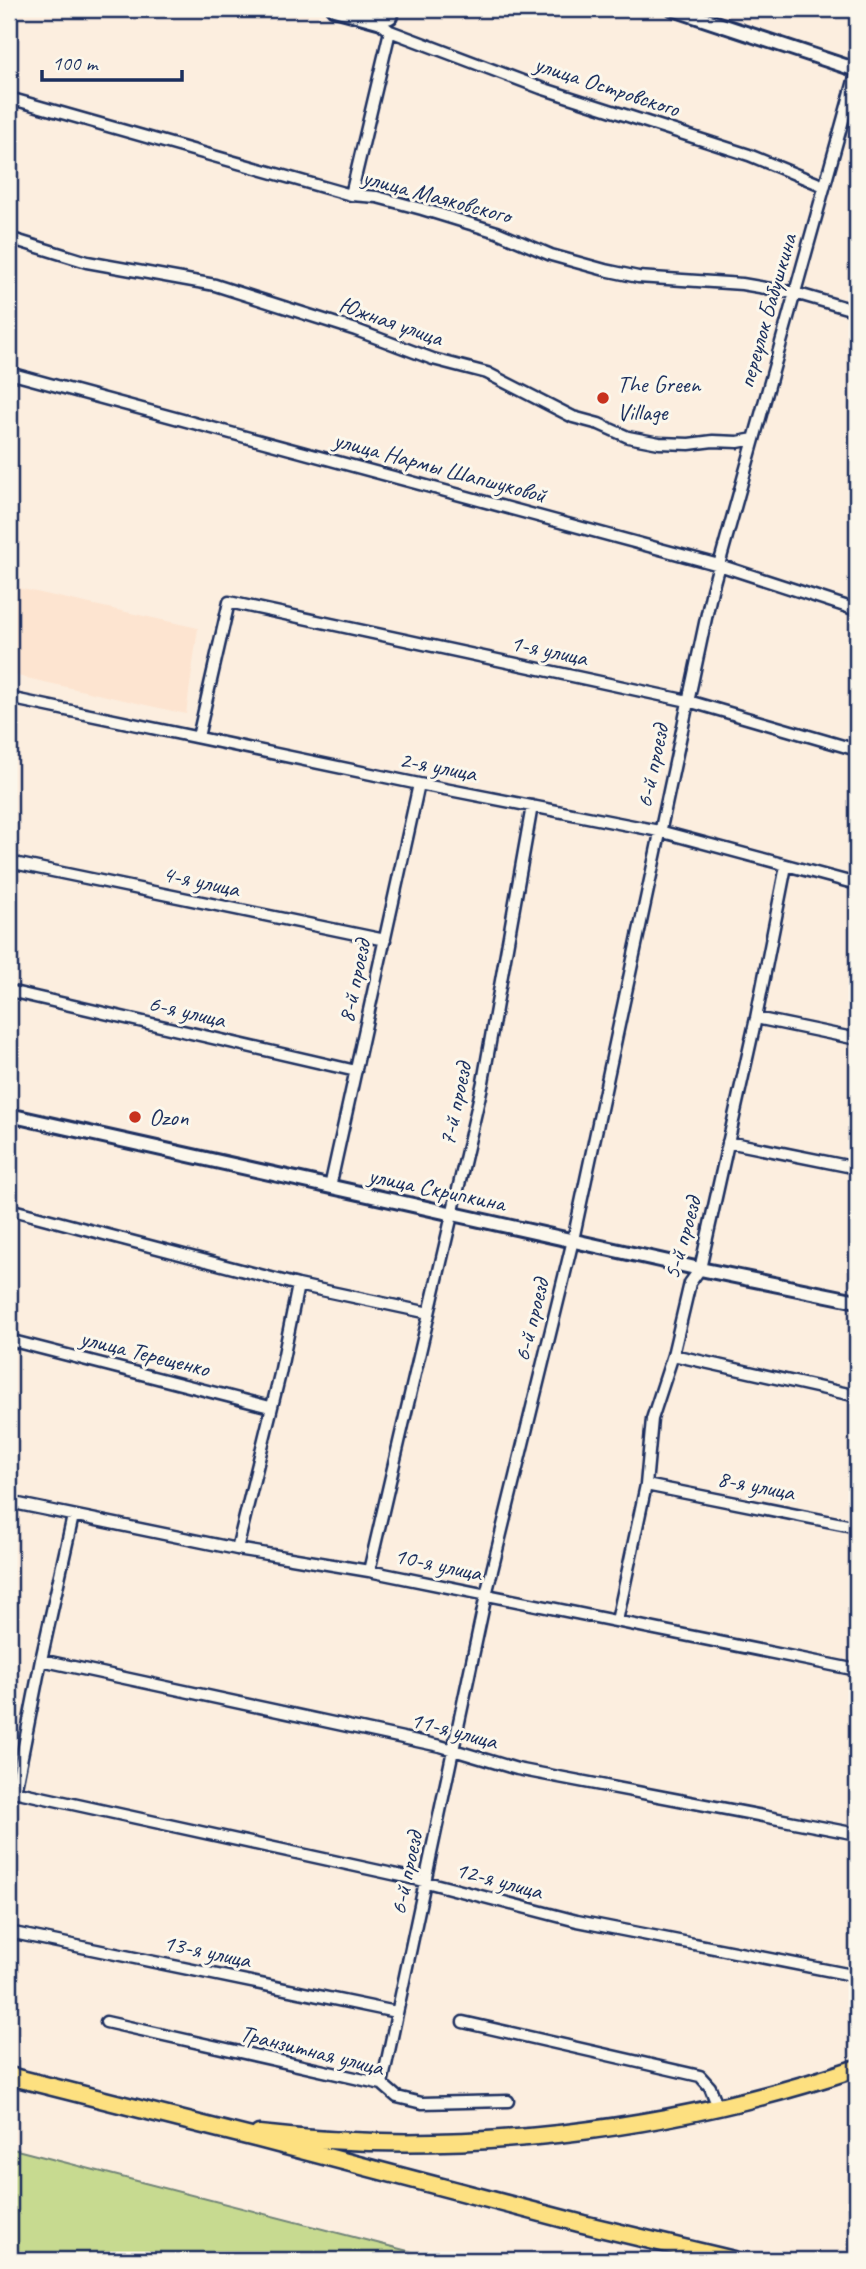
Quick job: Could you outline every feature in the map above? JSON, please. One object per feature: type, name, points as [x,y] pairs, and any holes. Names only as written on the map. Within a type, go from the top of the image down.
[{"type":"main road","points":[[223,2130],[321,2141],[498,2139],[569,2132],[718,2107],[857,2068]]},
{"type":"main road","points":[[9,2077],[734,2260]]},
{"type":"street","name":"улица Островского","points":[[334,9],[378,21],[390,31],[541,88],[749,155],[824,187]]},
{"type":"street","points":[[378,21],[390,17],[392,9]]},
{"type":"street","points":[[673,9],[857,70]]},
{"type":"street","points":[[351,195],[390,31]]},
{"type":"street","name":"переулок Бабушкина","points":[[719,565],[857,70]]},
{"type":"street","name":"улица Маяковского","points":[[9,98],[351,195],[377,197],[422,209],[497,232],[551,255],[638,277],[742,284],[794,293],[857,311]]},
{"type":"street","name":"Южная улица","points":[[9,237],[87,262],[215,285],[355,330],[433,359],[487,373],[573,417],[599,424],[628,437],[659,443],[689,444],[754,439]]},
{"type":"street","name":"улица Нармы Шапшуковой","points":[[9,373],[719,565],[857,610]]},
{"type":"street","name":"6-й проезд","points":[[382,2084],[486,1595],[573,1240],[659,831],[719,565]]},
{"type":"street","name":"1-я улица","points":[[198,737],[229,602],[688,701],[857,750]]},
{"type":"street","name":"2-я улица","points":[[9,698],[659,831],[857,884]]},
{"type":"street","name":"8-й проезд","points":[[330,1187],[419,784]]},
{"type":"street","name":"7-й проезд","points":[[369,1571],[483,1082],[532,806]]},
{"type":"street","name":"4-я улица","points":[[9,862],[385,940]]},
{"type":"street","name":"5-й проезд","points":[[617,1621],[646,1485],[652,1419],[673,1355],[690,1283],[700,1269],[756,1018],[786,866]]},
{"type":"street","name":"6-я улица","points":[[9,991],[356,1072]]},
{"type":"street","points":[[756,1018],[857,1039]]},
{"type":"street","name":"улица Скрипкина","points":[[9,1115],[700,1269],[857,1301]]},
{"type":"street","points":[[728,1142],[857,1168]]},
{"type":"street","points":[[9,1209],[298,1285],[429,1313]]},
{"type":"street","points":[[237,1549],[280,1374],[298,1285]]},
{"type":"street","name":"улица Терещенко","points":[[9,1340],[270,1407]]},
{"type":"street","points":[[673,1355],[857,1396]]},
{"type":"street","name":"8-я улица","points":[[646,1485],[857,1527]]},
{"type":"street","name":"10-я улица","points":[[9,1502],[237,1549],[369,1571],[857,1670]]},
{"type":"street","points":[[12,1791],[74,1516]]},
{"type":"street","name":"11-я улица","points":[[40,1660],[453,1750],[517,1769],[857,1834]]},
{"type":"street","name":"12-я улица","points":[[12,1791],[425,1882],[577,1921],[857,1976]]},
{"type":"street","name":"13-я улица","points":[[9,1932],[396,2012]]},
{"type":"street","name":"Транзитная улица","points":[[106,2022],[382,2084],[397,2097],[422,2103],[508,2101]]},
{"type":"street","points":[[463,2022],[701,2076],[710,2087],[718,2107]]},
{"type":"shaded area","points":[[9,586],[198,628],[186,714],[9,674]]},
{"type":"green space","points":[[9,2148],[443,2260],[9,2260]]},
{"type":"place","name":"The Green Village","points":[[603,398]]},
{"type":"place","name":"Ozon","points":[[135,1117]]}]
